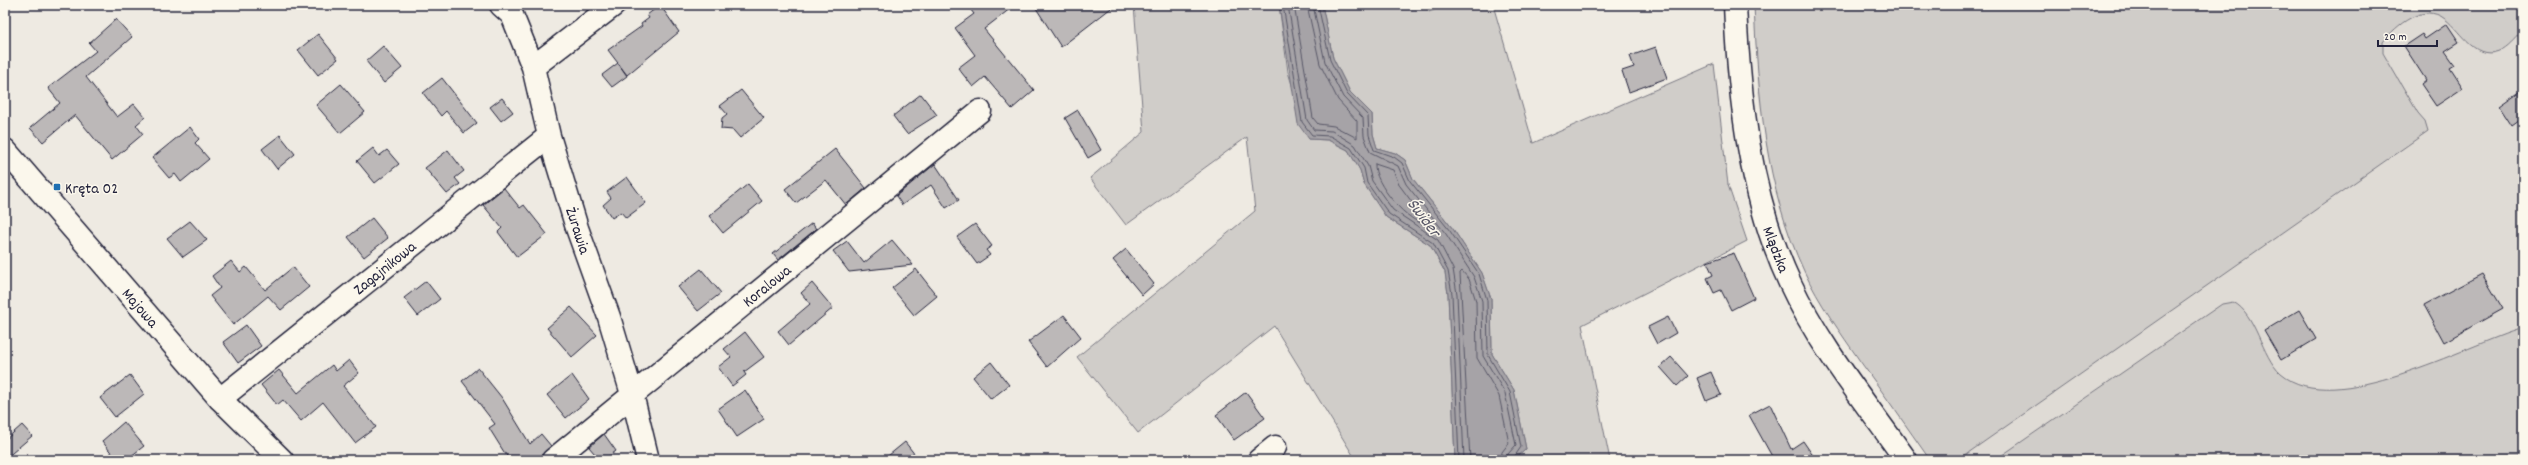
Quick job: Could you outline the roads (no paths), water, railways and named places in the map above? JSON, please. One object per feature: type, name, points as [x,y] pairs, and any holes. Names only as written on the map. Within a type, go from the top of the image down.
[{"type":"street","name":"Żurawia","points":[[502,5],[512,15],[534,67],[549,136],[632,394],[648,460]]},
{"type":"street","points":[[534,67],[614,5]]},
{"type":"street","name":"Mlądzka","points":[[1735,5],[1737,54],[1748,140],[1764,214],[1769,228],[1790,283],[1828,350],[1906,460]]},
{"type":"street","name":"Koralowa","points":[[553,460],[980,111]]},
{"type":"street","name":"Zagajnikowa","points":[[220,399],[549,136]]},
{"type":"street","name":"Majowa","points":[[5,150],[220,399],[282,460]]},
{"type":"water","name":"Świder","points":[[1279,5],[1322,5],[1333,58],[1350,92],[1372,114],[1373,134],[1377,148],[1395,153],[1405,160],[1413,179],[1453,229],[1482,273],[1491,299],[1492,354],[1514,390],[1526,449],[1514,460],[1455,460],[1448,294],[1445,272],[1430,245],[1386,217],[1364,184],[1360,170],[1348,150],[1328,140],[1309,139],[1298,124]]},
{"type":"place","name":"Kręta 02","points":[[57,187]]}]
